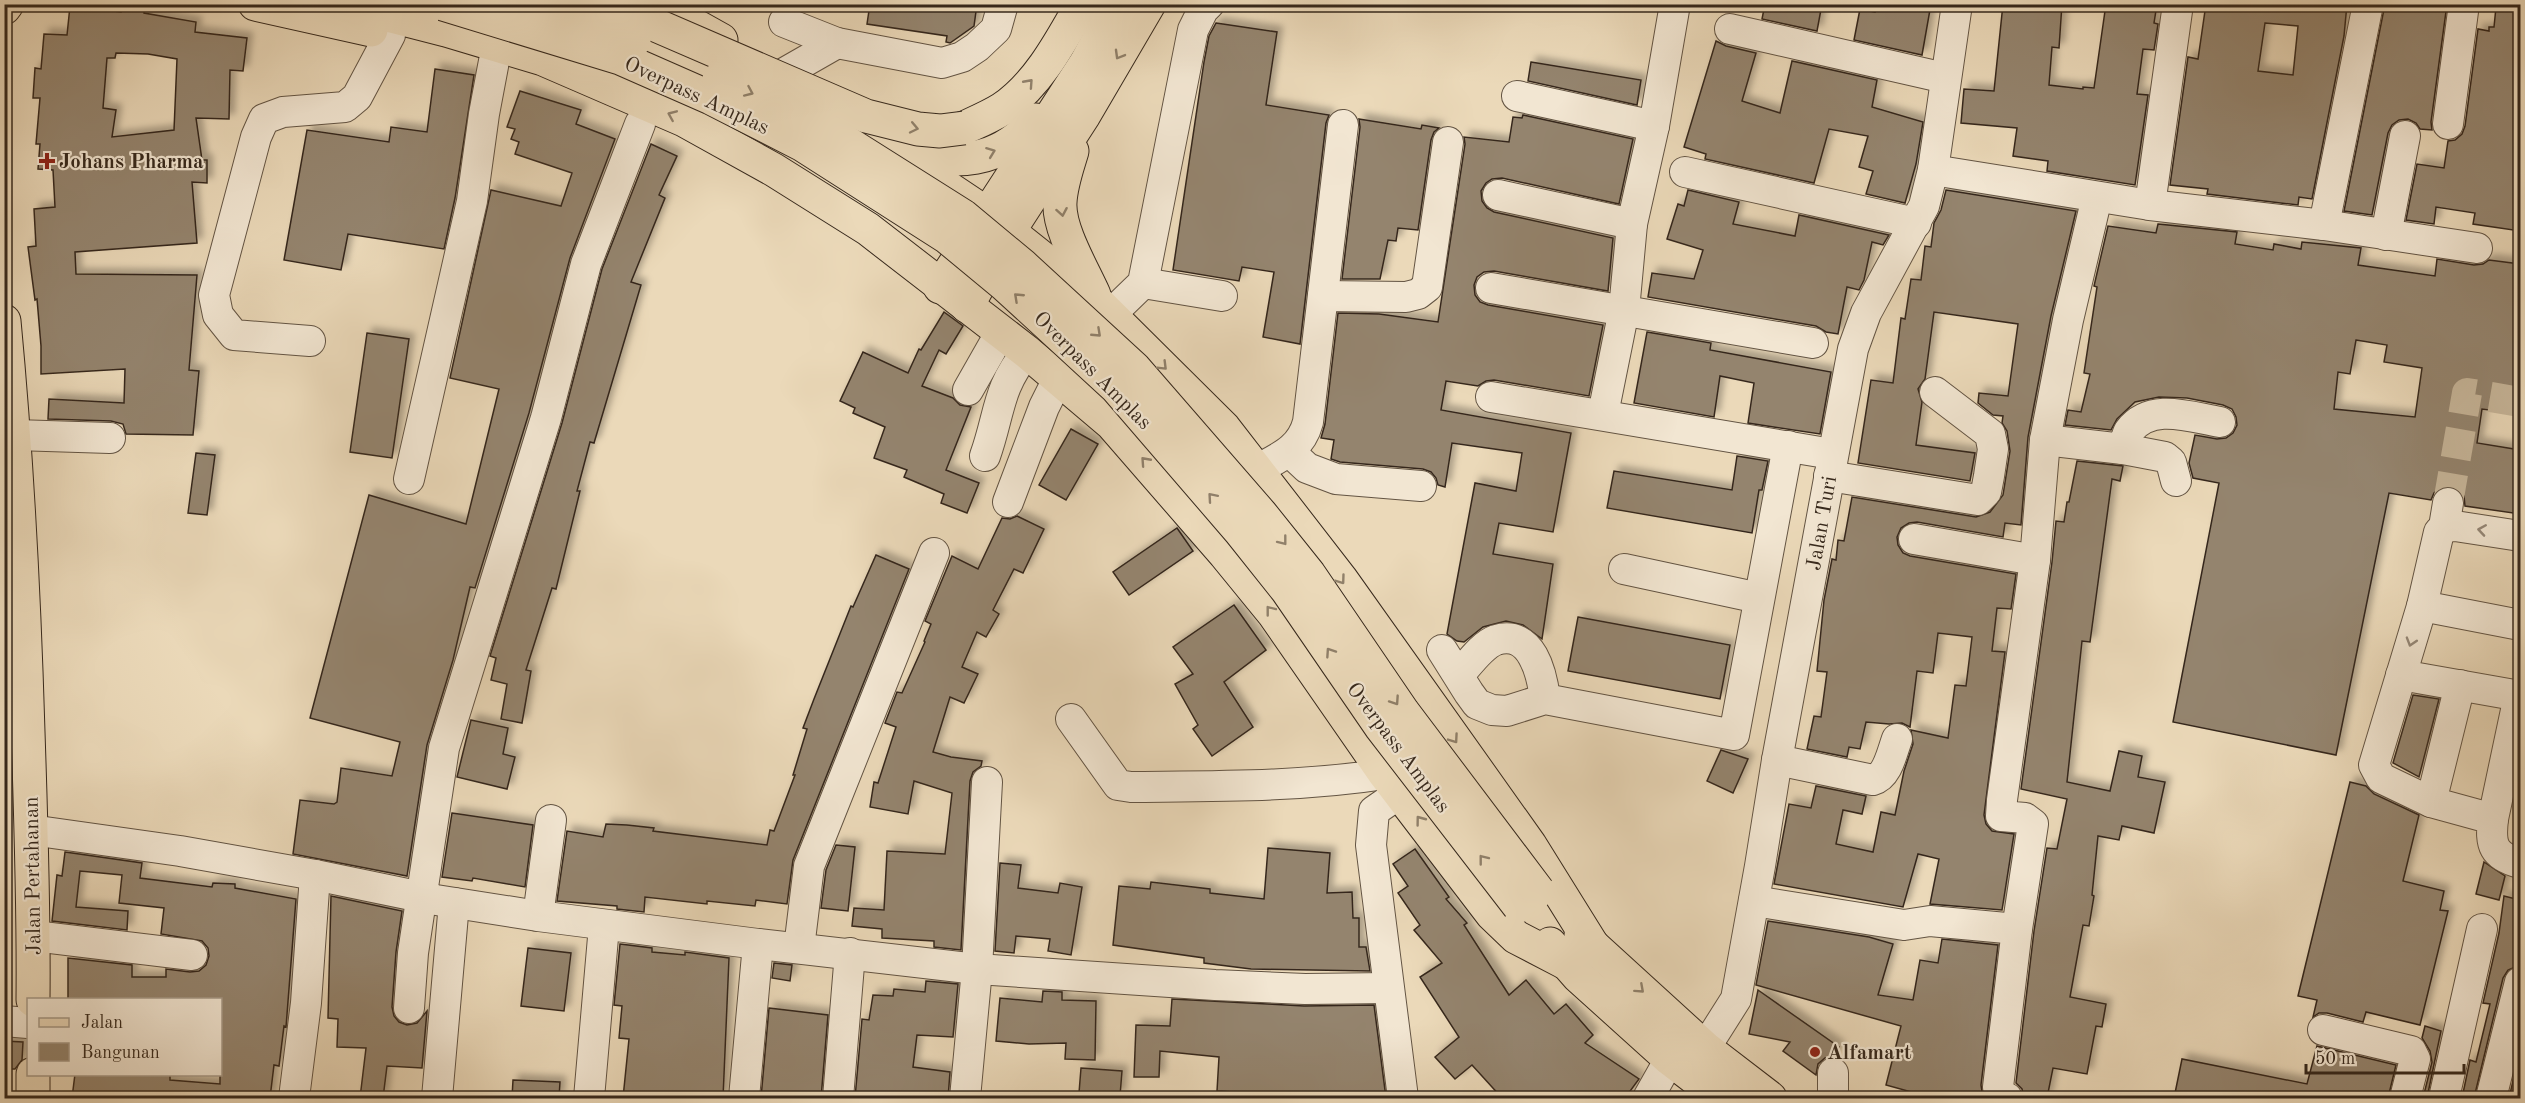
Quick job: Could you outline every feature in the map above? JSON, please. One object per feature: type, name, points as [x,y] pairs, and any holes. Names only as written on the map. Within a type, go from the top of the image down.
[{"type":"main road","points":[[255,4],[494,61],[718,160],[792,204],[930,279]]},
{"type":"main road","points":[[345,4],[446,30],[543,59],[684,120],[774,170],[868,229],[930,279],[1028,352],[1112,424],[1225,554],[1274,614],[1392,783],[1492,914],[1516,937],[1564,962],[1670,1059],[1721,1098]]},
{"type":"main road","name":"Overpass Amplas","points":[[442,4],[620,58],[711,98],[803,145],[947,237],[1005,285],[1116,387],[1240,531],[1287,590],[1381,727],[1529,898],[1596,951]]},
{"type":"main road","name":"Overpass Amplas","points":[[540,4],[633,41],[811,120],[963,216],[1022,265],[1135,369],[1261,514],[1309,574],[1529,898],[1564,962]]},
{"type":"main road","points":[[607,4],[866,116],[918,129],[940,131],[964,128],[1003,109],[1029,84],[1059,45],[1082,4]]},
{"type":"main road","points":[[650,4],[671,12],[781,75],[998,222],[1103,307],[1224,428],[1258,470],[1341,579],[1530,845],[1596,951],[1706,1048],[1770,1098]]},
{"type":"main road","points":[[967,306],[998,222],[1118,4]]},
{"type":"main road","points":[[930,279],[998,222],[1084,115],[1149,4]]},
{"type":"main road","points":[[893,150],[936,159],[964,160],[992,153],[1019,139],[1086,63]]},
{"type":"main road","points":[[1084,115],[1063,179],[1059,205],[1066,233],[1103,307]]},
{"type":"main road","name":"Jalan Pertahanan","points":[[4,321],[15,435],[31,830],[33,998]]},
{"type":"main road","points":[[33,1076],[33,1098]]},
{"type":"street","points":[[784,22],[837,43],[942,63],[962,57],[996,29],[1003,4]]},
{"type":"street","points":[[1143,284],[1193,30],[1203,9],[1209,4]]},
{"type":"street","points":[[1603,414],[1624,310],[1632,224],[1654,126],[1675,4]]},
{"type":"street","name":"Jalan Turi","points":[[1706,1048],[1736,999],[1853,349],[1866,313],[1924,206],[1933,170],[1957,4]]},
{"type":"street","points":[[2150,205],[2178,4]]},
{"type":"street","points":[[2324,225],[2368,4]]},
{"type":"street","points":[[2448,124],[2464,4]]},
{"type":"street","points":[[1730,29],[1945,78]]},
{"type":"street","points":[[310,341],[234,335],[218,315],[214,295],[217,283],[256,137],[264,119],[283,112],[345,106],[357,98],[390,35]]},
{"type":"street","points":[[781,75],[837,43]]},
{"type":"street","points":[[409,479],[472,201],[494,61]]},
{"type":"street","points":[[1516,96],[1654,126]]},
{"type":"street","points":[[409,1008],[413,953],[444,748],[546,418],[586,264],[640,124]]},
{"type":"street","points":[[1258,470],[1290,452],[1305,434],[1308,422],[1343,125]]},
{"type":"street","points":[[2386,235],[2405,136]]},
{"type":"street","points":[[1323,296],[1406,297],[1418,294],[1427,287],[1448,142]]},
{"type":"street","points":[[1933,170],[2150,205],[2324,225],[2477,248]]},
{"type":"street","points":[[1685,172],[1916,223]]},
{"type":"street","points":[[1498,195],[1632,224]]},
{"type":"street","points":[[2007,1098],[1999,1094],[1998,1087],[2017,930],[2033,825],[2025,818],[2001,816],[2035,560],[2046,440],[2067,320],[2097,196]]},
{"type":"street","points":[[1103,307],[1143,284],[1222,296]]},
{"type":"street","points":[[1491,288],[1813,343]]},
{"type":"street","points":[[968,390],[1001,332]]},
{"type":"street","points":[[985,456],[1004,388],[1012,369],[1028,352]]},
{"type":"street","points":[[1008,502],[1044,407],[1058,379]]},
{"type":"street","points":[[1491,397],[1788,446],[1831,465],[1978,500],[1986,492],[1989,476],[1993,449],[1989,434],[1935,392]]},
{"type":"street","points":[[2123,450],[2129,432],[2150,415],[2164,412],[2220,422]]},
{"type":"street","points":[[15,435],[110,438]]},
{"type":"street","points":[[2046,440],[2165,457],[2171,462],[2176,481]]},
{"type":"street","points":[[1734,735],[1788,446]]},
{"type":"street","points":[[1290,452],[1307,468],[1336,479],[1421,486]]},
{"type":"street","points":[[2493,819],[2431,802],[2381,778],[2374,765],[2422,606],[2439,532],[2446,515],[2455,526],[2520,536]]},
{"type":"street","points":[[1914,539],[2035,560]]},
{"type":"street","points":[[799,948],[805,882],[809,866],[934,553]]},
{"type":"street","points":[[1624,569],[1758,598]]},
{"type":"street","points":[[2422,606],[2520,625]]},
{"type":"street","points":[[1459,675],[1484,648],[1495,641],[1509,639],[1523,643],[1533,654],[1539,667],[1545,699]]},
{"type":"street","points":[[1442,650],[1478,704],[1492,710],[1507,711],[1545,699],[1734,735],[1779,752],[1873,780],[1880,778],[1884,773],[1897,739]]},
{"type":"street","points":[[2401,675],[2520,696],[2493,819],[2491,839],[2494,848],[2501,855],[2520,863]]},
{"type":"street","points":[[2431,802],[2460,685]]},
{"type":"street","points":[[1071,719],[1118,784],[1131,787],[1333,782],[1392,783]]},
{"type":"street","points":[[965,1098],[977,969],[987,782]]},
{"type":"street","points":[[1392,783],[1374,811],[1371,845],[1403,1098]]},
{"type":"street","points":[[538,916],[550,820]]},
{"type":"street","points":[[31,830],[180,851],[454,903],[604,926],[758,944],[977,969],[1215,985],[1305,989],[1388,988]]},
{"type":"street","points":[[294,1098],[306,1003],[315,875]]},
{"type":"street","points":[[1754,901],[1904,925],[1930,921],[2017,930]]},
{"type":"street","points":[[437,1098],[454,903]]},
{"type":"street","points":[[589,1098],[604,926]]},
{"type":"street","points":[[2444,1098],[2482,929]]},
{"type":"street","points":[[34,936],[192,955]]},
{"type":"street","points":[[744,1098],[758,944]]},
{"type":"street","points":[[838,1098],[850,953]]},
{"type":"street","points":[[2491,1098],[2520,982]]},
{"type":"street","points":[[2463,1013],[2508,1026]]},
{"type":"street","points":[[4,1021],[27,1023]]},
{"type":"street","points":[[2323,1030],[2411,1051],[2415,1059],[2405,1098]]},
{"type":"street","points":[[1648,1098],[1670,1059]]},
{"type":"building","points":[[870,4],[977,4],[974,26],[950,43],[946,42],[947,36],[867,24]]},
{"type":"building","points":[[1765,4],[1822,4],[1817,31],[1762,19]]},
{"type":"building","points":[[1876,4],[1931,4],[1922,55],[1854,40],[1860,9],[1875,12]]},
{"type":"building","points":[[2003,4],[2062,4],[2059,48],[2052,47],[2049,85],[2083,89],[2083,87],[2094,88],[2106,4],[2157,4],[2154,23],[2158,24],[2154,50],[2143,49],[2137,94],[2148,95],[2135,185],[2047,171],[2048,161],[2013,156],[2017,128],[1961,123],[1964,89],[1994,91]]},
{"type":"building","points":[[2206,4],[2347,4],[2344,36],[2312,199],[2299,197],[2298,205],[2207,194],[2208,189],[2170,185],[2188,57],[2198,59]],"holes":[[[2265,23],[2298,26],[2293,75],[2258,71]]]},
{"type":"building","points":[[2385,4],[2447,4],[2431,122],[2432,130],[2420,129],[2416,123],[2408,119],[2399,120],[2392,125],[2388,133],[2372,215],[2344,211]]},
{"type":"building","points":[[70,6],[121,12],[121,10],[144,11],[144,13],[196,22],[195,32],[247,38],[243,71],[230,70],[229,119],[196,118],[202,160],[207,160],[207,183],[192,182],[197,243],[75,252],[76,274],[197,275],[189,370],[199,371],[193,435],[126,434],[123,424],[111,421],[48,419],[49,399],[124,403],[125,369],[41,374],[37,299],[35,300],[28,247],[36,246],[34,209],[55,207],[53,170],[38,169],[40,144],[36,144],[40,98],[33,98],[35,68],[41,69],[44,34],[67,35]],"holes":[[[116,53],[148,54],[177,59],[174,130],[112,137],[116,110],[103,108],[107,58],[115,58]]]},
{"type":"building","points":[[2496,7],[2520,10],[2520,231],[2473,224],[2475,213],[2436,207],[2434,224],[2406,220],[2417,164],[2444,168],[2448,141],[2455,140],[2462,134],[2478,29],[2489,31],[2489,27],[2494,27]]},
{"type":"building","points":[[1216,23],[1277,32],[1266,105],[1329,115],[1326,123],[1300,344],[1263,337],[1274,272],[1242,267],[1239,281],[1173,270],[1204,62],[1209,36]]},
{"type":"building","points":[[1716,41],[1726,46],[1756,53],[1742,101],[1780,113],[1792,61],[1877,80],[1872,107],[1923,122],[1916,164],[1905,203],[1866,194],[1873,171],[1859,167],[1868,136],[1829,129],[1814,183],[1705,159],[1706,154],[1684,147]]},
{"type":"building","points":[[1531,62],[1641,80],[1637,105],[1528,81]]},
{"type":"building","points":[[435,69],[474,75],[455,198],[444,249],[348,234],[341,270],[284,260],[307,130],[389,142],[391,127],[427,132]]},
{"type":"building","points":[[520,91],[581,110],[576,124],[615,139],[570,258],[529,413],[475,588],[470,587],[453,660],[427,745],[407,876],[293,854],[300,800],[334,804],[337,802],[341,768],[392,776],[400,742],[310,718],[369,495],[466,524],[499,389],[450,378],[491,190],[561,206],[572,173],[515,154],[519,142],[511,139],[515,129],[507,127]]},
{"type":"building","points":[[1523,115],[1633,139],[1619,204],[1502,178],[1492,179],[1481,191],[1482,201],[1494,212],[1613,238],[1608,291],[1494,271],[1484,272],[1477,277],[1474,285],[1475,295],[1480,302],[1488,305],[1603,325],[1589,396],[1494,380],[1486,381],[1478,386],[1446,381],[1441,410],[1571,433],[1553,532],[1499,523],[1493,554],[1553,564],[1542,639],[1523,625],[1506,621],[1483,627],[1464,642],[1457,641],[1447,634],[1475,483],[1516,491],[1522,453],[1452,443],[1445,487],[1438,485],[1431,472],[1423,469],[1340,462],[1331,459],[1334,440],[1321,438],[1325,424],[1338,313],[1379,314],[1438,322],[1465,144],[1464,137],[1509,142],[1513,117],[1522,118]]},
{"type":"building","points":[[1359,119],[1421,129],[1422,125],[1439,128],[1434,132],[1431,140],[1418,230],[1398,228],[1396,241],[1388,240],[1380,279],[1342,279],[1360,127]]},
{"type":"building","points":[[651,144],[677,156],[659,195],[665,198],[631,282],[641,285],[594,443],[590,442],[556,589],[552,588],[526,670],[531,671],[522,723],[501,719],[507,684],[491,680],[496,658],[490,656],[562,423],[602,269]]},
{"type":"building","points":[[1688,190],[1739,202],[1733,224],[1795,236],[1799,215],[1889,235],[1883,245],[1872,242],[1864,280],[1859,290],[1847,287],[1838,334],[1826,332],[1816,326],[1648,297],[1652,273],[1694,279],[1703,250],[1667,239],[1678,204],[1684,206]]},
{"type":"building","points":[[1946,190],[2076,211],[2051,316],[2028,437],[2021,525],[2005,523],[2003,537],[1917,522],[1909,523],[1901,528],[1897,537],[1898,545],[1903,553],[1910,556],[2016,574],[2011,609],[1997,608],[1992,651],[2005,652],[1984,815],[1986,824],[1992,831],[2014,834],[2002,910],[1930,904],[1939,859],[1918,854],[1903,907],[1774,884],[1789,804],[1811,808],[1816,786],[1866,796],[1862,814],[1843,810],[1836,844],[1873,852],[1881,812],[1895,815],[1904,771],[1913,744],[1911,730],[1948,738],[1955,685],[1966,686],[1972,637],[1938,633],[1933,673],[1917,671],[1910,727],[1902,723],[1866,722],[1860,749],[1849,747],[1847,757],[1807,749],[1814,716],[1821,717],[1827,672],[1817,671],[1824,600],[1832,559],[1836,560],[1838,540],[1844,541],[1852,497],[1976,517],[1990,512],[2003,495],[2010,451],[2007,431],[2002,423],[2003,416],[1993,415],[1978,403],[1979,393],[2008,396],[2018,324],[1934,312],[1925,379],[1918,389],[1922,402],[1916,445],[1975,453],[1970,481],[1858,463],[1871,380],[1893,383],[1901,318],[1905,319],[1911,279],[1921,280],[1925,246],[1931,247],[1934,223],[1941,210]]},
{"type":"building","points":[[2158,224],[2237,232],[2235,244],[2273,250],[2274,244],[2301,249],[2302,242],[2361,248],[2358,265],[2435,276],[2437,259],[2474,265],[2483,264],[2489,260],[2520,264],[2520,414],[2482,409],[2477,443],[2520,450],[2520,514],[2465,506],[2464,496],[2451,486],[2441,487],[2434,493],[2431,500],[2389,493],[2336,755],[2173,722],[2219,483],[2193,478],[2189,463],[2195,435],[2217,439],[2226,438],[2233,433],[2237,425],[2232,409],[2187,398],[2159,397],[2135,402],[2117,419],[2111,430],[2065,425],[2068,410],[2081,412],[2090,374],[2084,373],[2097,287],[2094,286],[2108,226],[2156,233]],"holes":[[[2356,340],[2387,345],[2384,362],[2422,368],[2415,417],[2334,409],[2338,372],[2350,374]]]},
{"type":"building","points":[[944,312],[963,326],[946,354],[939,350],[922,386],[953,398],[960,405],[971,407],[946,470],[979,483],[967,513],[941,503],[944,494],[904,477],[907,470],[874,458],[885,427],[853,413],[855,408],[840,401],[863,352],[908,373],[919,349],[921,350]]},
{"type":"building","points":[[1647,332],[1711,343],[1710,350],[1831,372],[1820,434],[1748,423],[1754,383],[1720,376],[1714,417],[1634,403]]},
{"type":"building","points":[[367,333],[409,339],[392,458],[350,452]]},
{"type":"building","points":[[1071,429],[1098,444],[1066,500],[1039,485]]},
{"type":"building","points":[[196,453],[215,455],[207,515],[188,513]]},
{"type":"building","points":[[1737,456],[1768,461],[1762,490],[1759,490],[1752,533],[1607,508],[1614,471],[1732,490]]},
{"type":"building","points":[[2077,461],[2123,466],[2120,481],[2112,479],[2090,642],[2082,641],[2067,782],[2110,791],[2119,751],[2142,756],[2138,777],[2165,782],[2154,833],[2122,826],[2119,840],[2098,836],[2092,895],[2094,896],[2089,926],[2083,925],[2070,997],[2106,1004],[2102,1027],[2096,1026],[2087,1074],[2053,1068],[2047,1098],[2024,1098],[2022,1089],[2016,1083],[2034,931],[2047,848],[2057,849],[2067,799],[2021,789],[2056,521],[2064,522]]},
{"type":"building","points":[[1017,516],[1044,529],[1023,573],[1014,569],[993,610],[999,614],[986,637],[977,632],[962,667],[978,674],[964,703],[950,697],[933,752],[982,761],[981,766],[973,772],[970,781],[961,950],[934,947],[934,941],[882,938],[882,929],[852,926],[854,908],[884,910],[887,851],[945,854],[952,793],[914,781],[908,814],[870,807],[874,782],[878,783],[896,727],[885,723],[897,692],[902,693],[925,642],[931,624],[925,621],[952,556],[978,569],[1002,518],[1010,519]]},
{"type":"building","points":[[1177,528],[1193,551],[1129,595],[1113,572]]},
{"type":"building","points":[[876,555],[909,569],[793,860],[787,904],[756,900],[755,906],[707,901],[707,904],[645,897],[644,912],[617,909],[617,906],[557,901],[567,831],[603,837],[606,824],[627,825],[654,828],[653,831],[767,845],[770,830],[774,831],[795,775],[793,775],[807,729],[803,728],[851,606],[853,607]]},
{"type":"building","points":[[1234,605],[1266,650],[1224,682],[1253,727],[1212,756],[1193,729],[1198,725],[1175,684],[1193,674],[1173,647]]},
{"type":"building","points":[[1578,617],[1730,645],[1720,699],[1568,671]]},
{"type":"building","points":[[2413,695],[2439,699],[2419,777],[2393,763]]},
{"type":"building","points":[[471,720],[508,728],[503,754],[515,757],[507,789],[457,777]]},
{"type":"building","points":[[1721,750],[1748,759],[1733,793],[1707,781]]},
{"type":"building","points":[[2350,782],[2366,786],[2374,794],[2419,815],[2403,881],[2444,891],[2440,910],[2448,911],[2420,1025],[2366,1012],[2363,1022],[2327,1013],[2319,1013],[2313,1017],[2317,1000],[2298,996]]},
{"type":"building","points":[[452,813],[533,825],[525,887],[473,878],[472,881],[442,877]]},
{"type":"building","points":[[836,845],[855,847],[848,911],[821,908],[826,870]]},
{"type":"building","points":[[1268,848],[1330,853],[1327,893],[1352,892],[1353,918],[1359,918],[1359,947],[1366,947],[1370,971],[1251,969],[1204,963],[1204,958],[1113,945],[1119,886],[1150,889],[1151,882],[1210,889],[1210,893],[1264,899]]},
{"type":"building","points":[[1415,849],[1449,897],[1446,899],[1467,923],[1464,925],[1509,995],[1526,980],[1554,1014],[1566,1004],[1593,1035],[1585,1043],[1639,1079],[1625,1098],[1502,1098],[1472,1065],[1455,1079],[1435,1057],[1459,1037],[1420,977],[1442,963],[1414,930],[1420,925],[1398,893],[1408,886],[1393,864]]},
{"type":"building","points":[[65,852],[142,863],[140,878],[212,887],[213,883],[235,884],[235,888],[296,899],[286,1027],[284,1026],[279,1066],[274,1065],[270,1098],[161,1098],[99,1092],[98,1098],[72,1098],[75,1076],[170,1076],[170,1080],[220,1084],[220,1076],[222,1076],[222,998],[68,998],[68,958],[132,965],[132,977],[166,977],[166,969],[199,971],[206,965],[209,956],[208,948],[202,941],[161,934],[164,908],[119,903],[122,875],[80,871],[76,907],[128,911],[127,930],[52,921],[57,875],[62,876]]},
{"type":"building","points":[[2484,862],[2505,876],[2499,900],[2476,894]]},
{"type":"building","points":[[1000,863],[1021,865],[1018,888],[1058,893],[1060,883],[1082,887],[1071,955],[1048,951],[1050,939],[1016,936],[1014,953],[995,951]]},
{"type":"building","points":[[331,896],[402,911],[392,1007],[394,1016],[399,1022],[407,1025],[417,1023],[427,1011],[422,1068],[387,1066],[383,1098],[360,1098],[366,1048],[337,1047],[338,1019],[328,1018]]},
{"type":"building","points":[[2504,896],[2520,900],[2520,965],[2508,970],[2503,978],[2474,1098],[2462,1098],[2470,1060],[2476,1062],[2490,1004],[2483,1003],[2499,933]]},
{"type":"building","points":[[1768,921],[1869,937],[1893,944],[1878,995],[1913,1000],[1920,960],[1938,963],[1942,939],[1998,945],[1981,1085],[1983,1098],[1933,1098],[1886,1085],[1901,1026],[1756,985]]},
{"type":"building","points":[[620,944],[652,948],[652,952],[685,955],[685,952],[729,958],[723,1098],[623,1098],[629,1039],[619,1038],[622,1006],[614,1005]]},
{"type":"building","points":[[528,948],[571,953],[564,1011],[521,1006]]},
{"type":"building","points":[[774,963],[792,965],[790,981],[772,978]]},
{"type":"building","points":[[926,981],[958,984],[953,1037],[917,1035],[913,1067],[950,1072],[948,1098],[906,1095],[905,1098],[855,1098],[862,1019],[869,1020],[873,995],[893,996],[894,989],[925,992]]},
{"type":"building","points":[[1758,990],[1839,1047],[1833,1056],[1825,1058],[1818,1064],[1816,1075],[1783,1051],[1790,1042],[1749,1034]]},
{"type":"building","points":[[1043,991],[1062,992],[1062,1000],[1096,1001],[1095,1060],[1065,1059],[1066,1043],[1029,1044],[996,1041],[1000,998],[1042,1002]]},
{"type":"building","points":[[1172,999],[1304,1006],[1374,1005],[1386,1098],[1305,1098],[1304,1096],[1253,1098],[1252,1093],[1217,1091],[1219,1057],[1160,1051],[1159,1077],[1134,1077],[1136,1025],[1170,1026]]},
{"type":"building","points":[[769,1008],[828,1015],[821,1098],[761,1098]]},
{"type":"building","points":[[2425,1026],[2441,1031],[2427,1098],[2423,1098],[2432,1062],[2430,1051],[2422,1038]]},
{"type":"building","points":[[4,1041],[23,1042],[22,1060],[15,1069],[4,1069]]},
{"type":"building","points":[[2317,1046],[2396,1065],[2388,1098],[2174,1098],[2182,1059],[2307,1084]]},
{"type":"building","points":[[2520,1051],[2520,1098],[2509,1098]]},
{"type":"building","points":[[1081,1068],[1122,1071],[1120,1096],[1079,1093]]},
{"type":"building","points":[[513,1080],[560,1082],[559,1098],[512,1098]]},
{"type":"tunnel","points":[[2448,503],[2467,393],[2520,402]]},
{"type":"place","name":"Johans Pharma","points":[[47,161]]},
{"type":"place","name":"Alfamart","points":[[1815,1052]]}]
